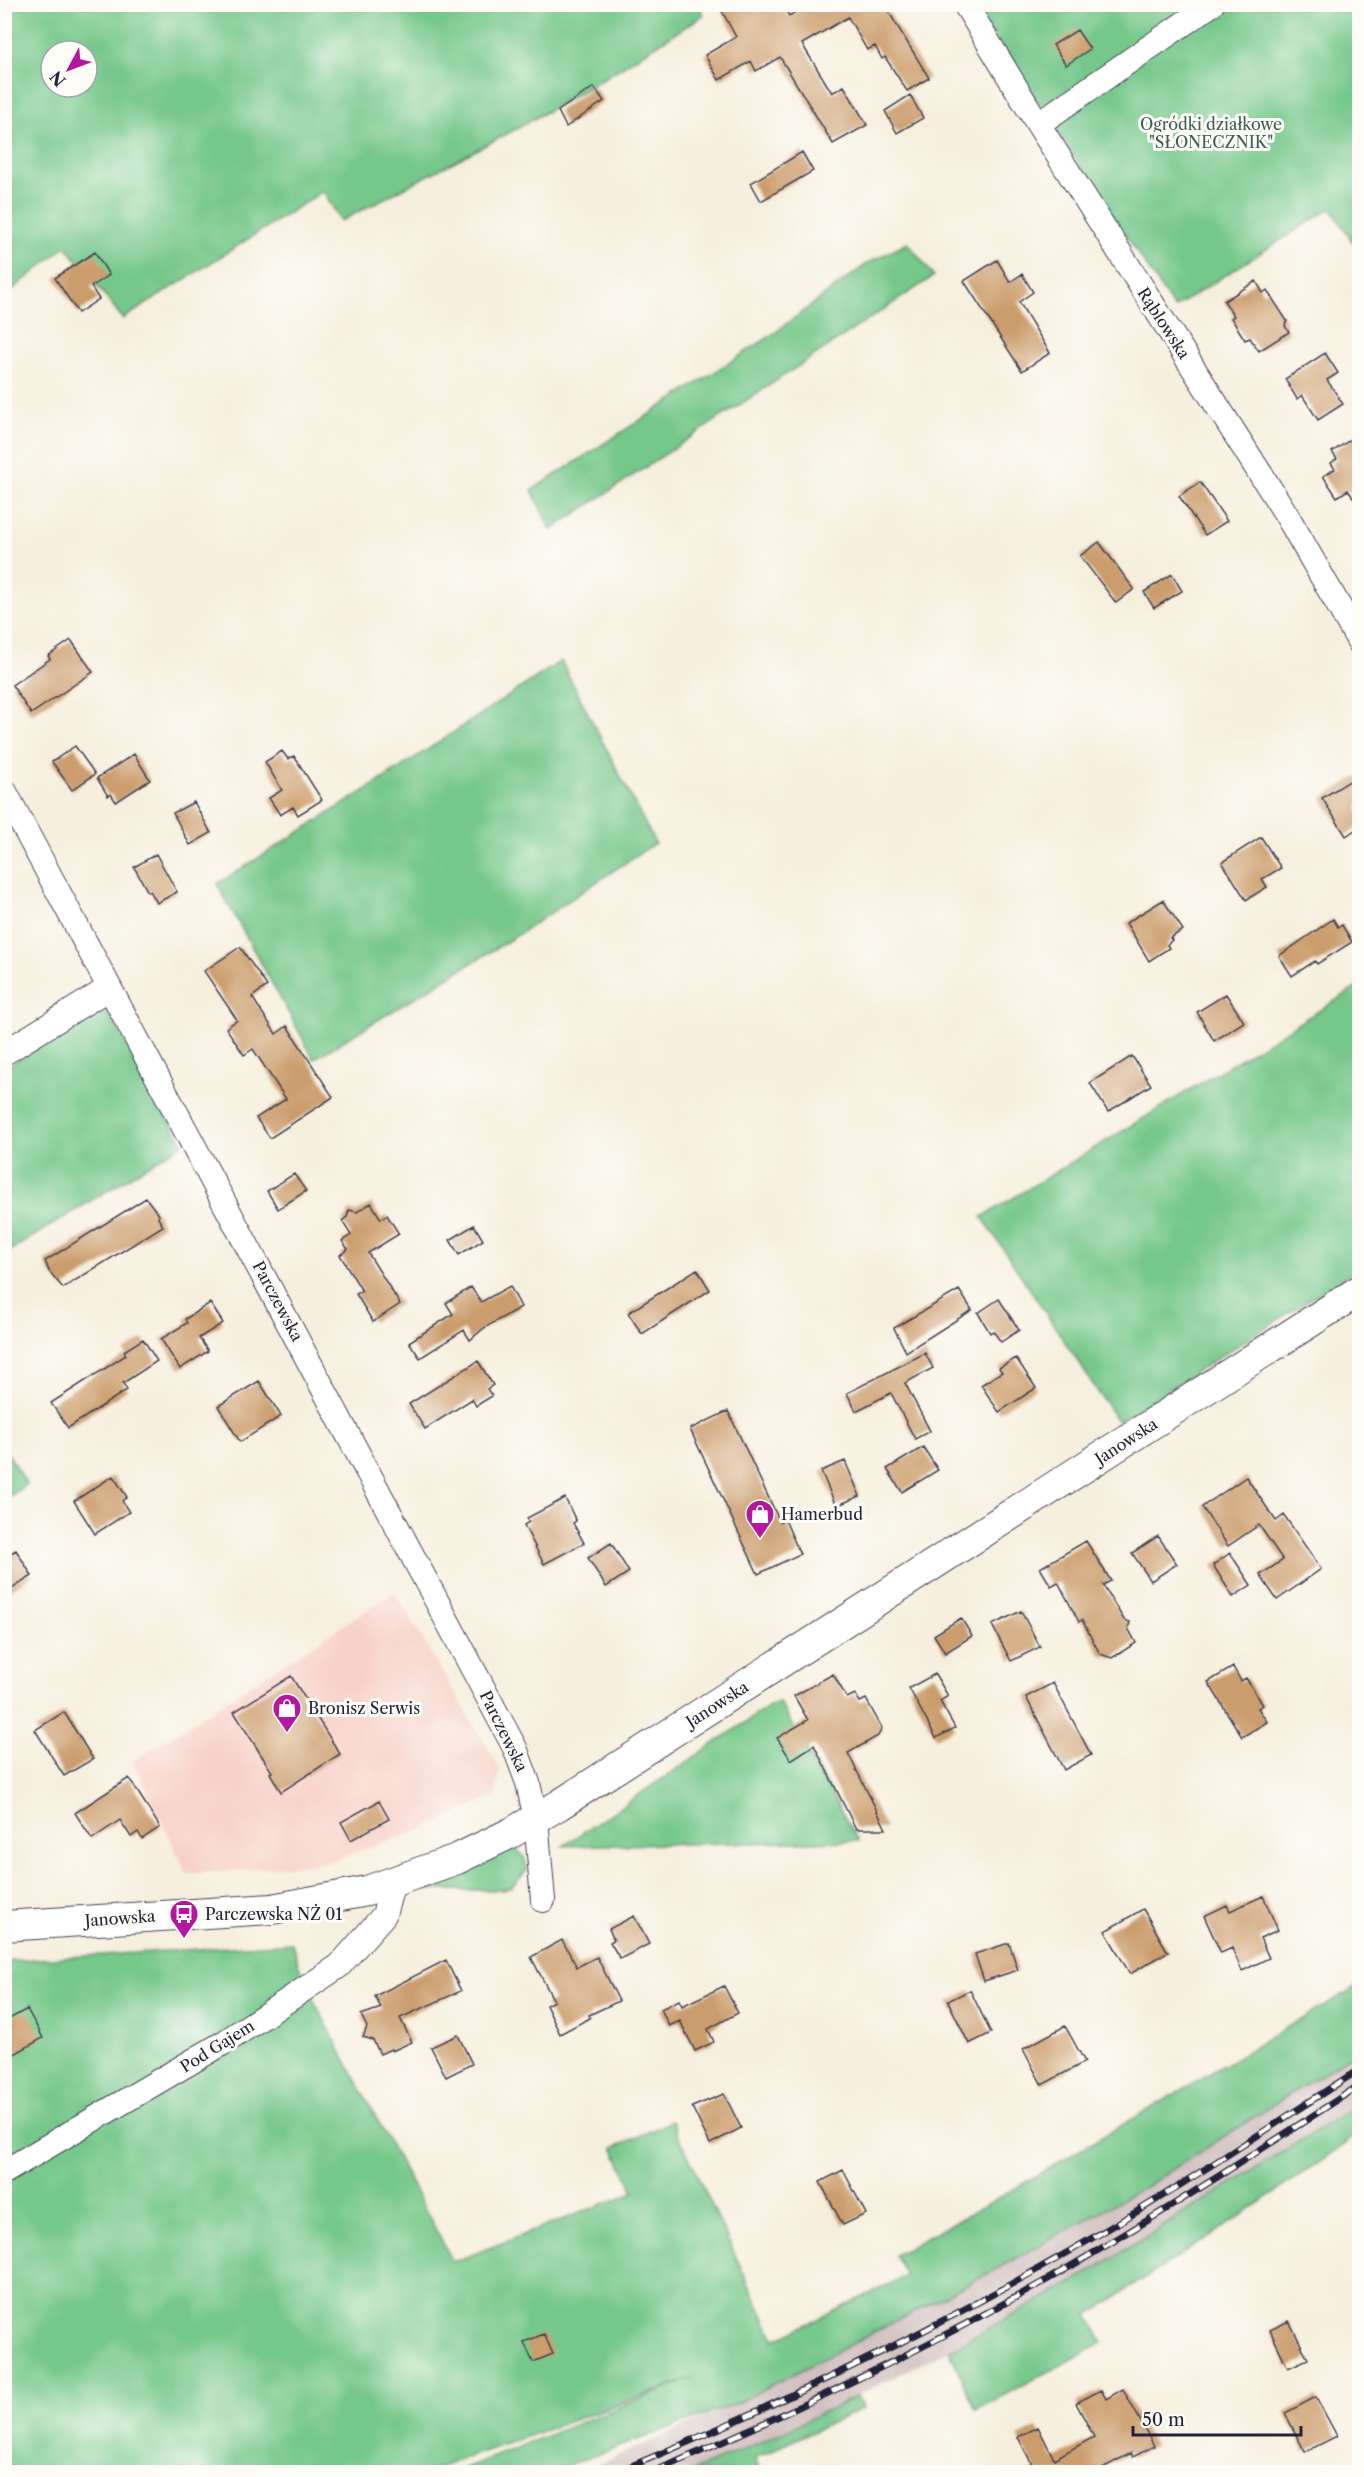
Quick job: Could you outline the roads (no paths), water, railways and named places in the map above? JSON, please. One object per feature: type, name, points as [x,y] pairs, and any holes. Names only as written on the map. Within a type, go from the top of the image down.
[{"type":"street","name":"Rąblowska","points":[[965,4],[1038,124],[1280,504],[1359,643]]},
{"type":"street","points":[[1038,124],[1212,4]]},
{"type":"street","name":"Parczewska","points":[[4,790],[516,1748],[528,1783],[536,1819],[543,1900]]},
{"type":"street","points":[[4,1053],[109,988]]},
{"type":"street","name":"Janowska","points":[[4,1926],[272,1909],[314,1902],[393,1883],[457,1859],[536,1819],[1359,1290]]},
{"type":"street","name":"Pod Gajem","points":[[4,2172],[225,2042],[339,1966],[384,1915],[393,1883]]},
{"type":"railway","points":[[617,2472],[811,2386],[1000,2290],[1153,2202],[1360,2069]]},
{"type":"railway","points":[[653,2472],[855,2380],[1003,2304],[1169,2207],[1360,2085]]},
{"type":"place","name":"Hamerbud","points":[[760,1540]]},
{"type":"place","name":"Bronisz Serwis","points":[[287,1734]]},
{"type":"place","name":"Parczewska NŻ 01","points":[[184,1940]]},
{"type":"park label","name":"Ogródki działkowe \"SŁONECZNIK\"","points":[[1211,133]]}]
